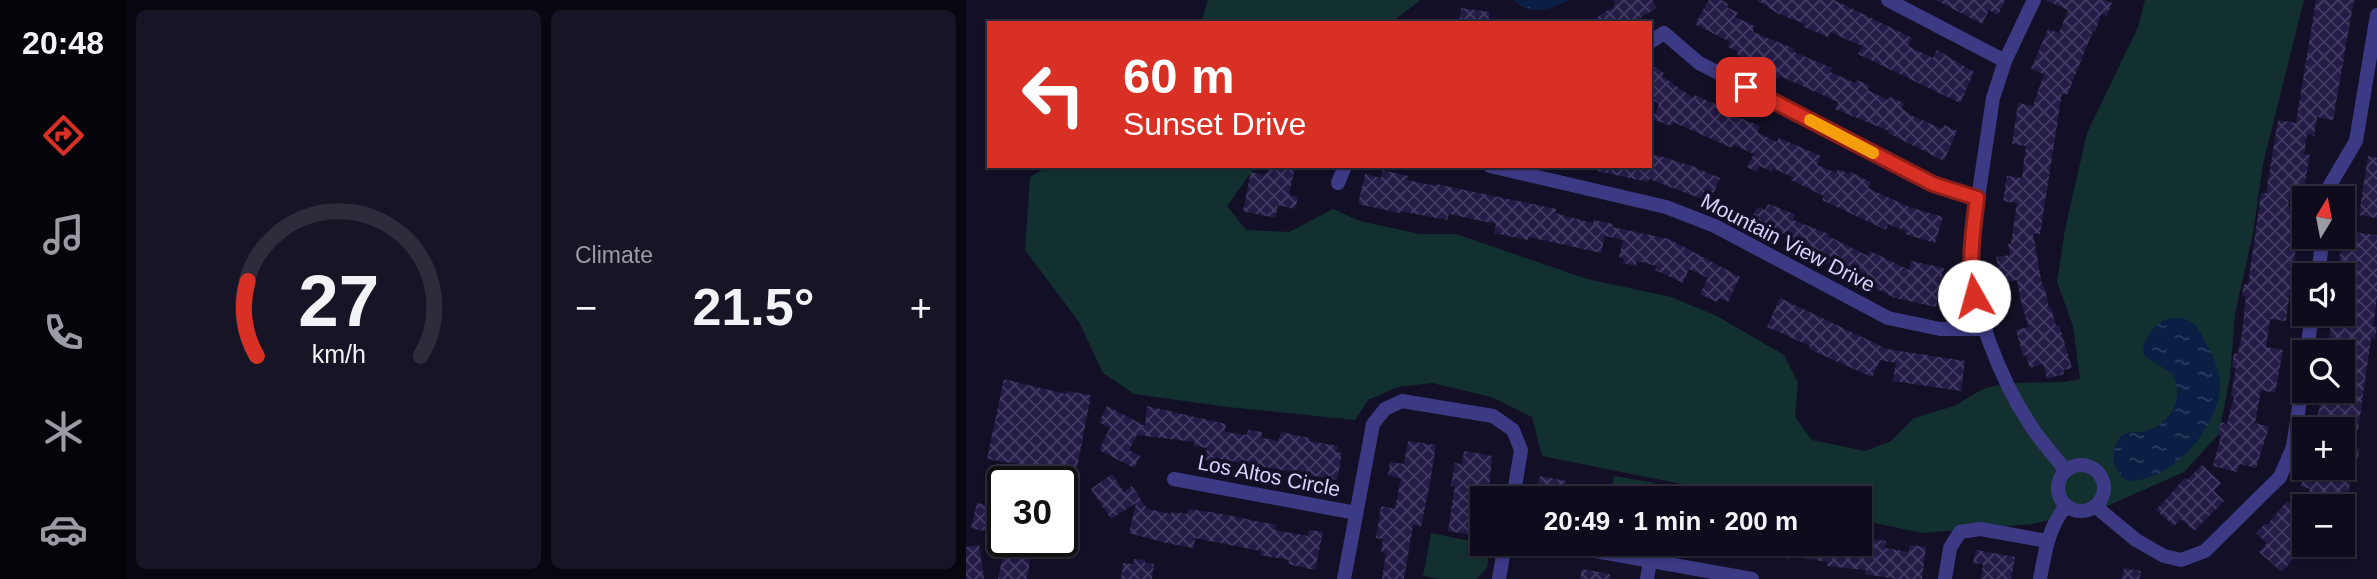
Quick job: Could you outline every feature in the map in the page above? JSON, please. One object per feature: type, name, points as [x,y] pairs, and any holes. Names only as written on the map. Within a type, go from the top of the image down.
[{"type":"street","points":[[1888,0],[2005,61]]},
{"type":"street","points":[[2034,0],[2005,61],[1993,98],[1977,198],[1969,271],[1974,296],[2006,383],[2029,423],[2065,470]]},
{"type":"street","points":[[2330,186],[2357,141],[2377,15]]},
{"type":"street","points":[[1652,41],[1664,33],[1699,63],[1933,184],[1977,198]]},
{"type":"street","points":[[1338,183],[1344,168]]},
{"type":"street","name":"Mountain View Drive","points":[[1499,168],[1666,206],[1715,226],[1888,318],[1940,329],[1986,329]]},
{"type":"street","points":[[1344,579],[1373,424],[1385,409],[1402,401],[1493,416],[1513,430],[1521,450],[1515,486]]},
{"type":"street","points":[[2095,506],[2136,540],[2164,556],[2180,560],[2205,551],[2280,477],[2293,447],[2300,403]]},
{"type":"street","points":[[2080,464],[2096,469],[2101,476],[2104,492],[2095,506],[2084,511],[2066,506],[2057,492],[2060,476],[2065,470],[2080,464]]},
{"type":"street","name":"Los Altos Circle","points":[[1174,480],[1356,513]]},
{"type":"street","points":[[2040,579],[2053,521],[2066,506]]},
{"type":"street","points":[[1945,579],[1950,548],[1960,532],[1980,529],[2047,541]]},
{"type":"street","points":[[1499,579],[1503,556]]},
{"type":"street","points":[[1622,556],[1752,579]]},
{"type":"street","points":[[1647,579],[1650,561]]},
{"type":"green space","points":[[1208,0],[1421,0],[1393,21],[1202,21]]},
{"type":"green space","points":[[2145,0],[2304,0],[2263,164],[2253,233],[2235,314],[2230,377],[2219,434],[2184,472],[2105,507],[2032,524],[1923,533],[1872,522],[1872,486],[1691,486],[1542,456],[1532,417],[1491,397],[1432,383],[1398,387],[1368,400],[1355,420],[1134,394],[1103,373],[1079,322],[1025,250],[1030,177],[1046,168],[1255,168],[1227,206],[1246,230],[1289,232],[1333,209],[1360,221],[1420,234],[1456,234],[1587,279],[1671,297],[1717,316],[1784,355],[1798,383],[1795,417],[1812,440],[1865,451],[1891,441],[1914,418],[1954,406],[1983,389],[2006,383],[2080,379],[2073,326],[2057,282],[2065,229],[2087,133],[2138,27]]},
{"type":"green space","points":[[1614,476],[1655,483],[1654,486],[1612,486]]},
{"type":"green space","points":[[1431,533],[1470,541],[1470,556],[1489,556],[1487,568],[1476,579],[1423,576]]},
{"type":"water","points":[[1514,0],[1570,0],[1534,10]]},
{"type":"water","points":[[2181,318],[2197,327],[2214,359],[2220,383],[2217,405],[2201,436],[2175,463],[2144,479],[2128,481],[2115,466],[2115,445],[2126,433],[2144,432],[2163,422],[2174,408],[2176,400],[2176,383],[2172,374],[2144,354],[2144,345],[2160,322]]},
{"type":"building","points":[[1613,0],[1652,0],[1657,8],[1638,19],[1640,21],[1591,21],[1616,5]]},
{"type":"building","points":[[1709,0],[1721,0],[1728,4],[1727,7],[1738,13],[1735,17],[1755,26],[1753,32],[1832,68],[1830,72],[1855,83],[1857,80],[1870,86],[1868,90],[1888,100],[1890,97],[1904,103],[1902,109],[1913,116],[1942,129],[1944,125],[1957,131],[1944,161],[1888,133],[1889,131],[1835,109],[1838,102],[1780,76],[1779,79],[1760,70],[1762,65],[1737,55],[1738,52],[1728,47],[1730,42],[1695,24]]},
{"type":"building","points":[[1757,0],[1834,0],[1912,38],[1908,46],[1933,58],[1937,50],[1974,72],[1960,103],[1858,54],[1862,46],[1830,32],[1828,37],[1804,27],[1805,24],[1777,13]]},
{"type":"building","points":[[1936,0],[2005,0],[1998,15],[1989,10],[1982,24]]},
{"type":"building","points":[[2045,0],[2104,0],[2112,3],[2107,16],[2101,14],[2067,95],[2062,93],[2040,234],[2033,233],[2042,285],[2056,326],[2059,325],[2072,368],[2063,370],[2064,374],[2047,379],[2043,364],[2030,368],[2026,355],[2023,356],[2016,330],[2029,327],[2017,280],[2001,283],[1996,257],[2010,255],[2008,244],[2011,244],[2017,203],[2003,201],[2007,176],[2022,178],[2026,146],[2012,144],[2018,103],[2033,106],[2044,74],[2031,69],[2048,29],[2059,33],[2068,10]]},
{"type":"building","points":[[2316,0],[2354,0],[2333,120],[2317,117],[2314,136],[2307,134],[2304,154],[2310,155],[2304,186],[2292,185],[2288,206],[2292,207],[2292,249],[2296,249],[2286,321],[2270,319],[2266,347],[2283,350],[2275,393],[2261,390],[2255,423],[2269,427],[2256,468],[2240,464],[2237,472],[2213,466],[2221,436],[2218,435],[2221,422],[2227,424],[2234,397],[2231,396],[2236,368],[2232,367],[2234,353],[2238,354],[2242,334],[2246,296],[2242,295],[2244,284],[2248,285],[2261,193],[2266,193],[2278,120],[2296,123]]},
{"type":"building","points":[[1461,8],[1490,12],[1488,21],[1459,21]]},
{"type":"building","points":[[1655,67],[1664,73],[1662,76],[1693,98],[1695,95],[1760,126],[1757,132],[1777,142],[1779,138],[1821,156],[1817,165],[1836,173],[1838,169],[1849,174],[1850,172],[1871,182],[1868,188],[1909,207],[1943,217],[1935,243],[1905,234],[1906,231],[1888,224],[1886,230],[1822,200],[1824,196],[1773,168],[1772,172],[1760,166],[1757,172],[1747,167],[1754,154],[1734,145],[1732,148],[1673,122],[1671,126],[1653,119],[1659,104],[1652,99],[1652,72]]},
{"type":"building","points":[[1652,154],[1720,178],[1710,202],[1649,179],[1648,182],[1597,171],[1598,168],[1652,168]]},
{"type":"building","points":[[2368,156],[2377,158],[2377,218],[2359,215]]},
{"type":"building","points":[[1270,168],[1295,168],[1289,195],[1298,197],[1295,209],[1278,205],[1275,218],[1243,211],[1251,172],[1265,175]]},
{"type":"building","points":[[1383,170],[1408,176],[1407,180],[1556,209],[1555,213],[1565,216],[1593,223],[1594,220],[1613,224],[1612,227],[1669,239],[1740,277],[1728,302],[1719,298],[1717,302],[1700,294],[1708,278],[1689,269],[1683,283],[1655,270],[1657,266],[1637,261],[1636,266],[1623,263],[1624,259],[1619,257],[1623,240],[1605,236],[1601,253],[1529,237],[1528,240],[1494,233],[1496,224],[1449,214],[1447,220],[1358,204],[1365,174],[1381,178]]},
{"type":"building","points":[[1768,204],[1795,214],[1793,220],[1829,234],[1828,236],[1868,256],[1870,251],[1909,270],[1911,261],[1944,268],[1936,307],[1895,298],[1803,252],[1805,247],[1792,242],[1794,238],[1770,228],[1767,235],[1755,229],[1757,225],[1750,222],[1757,207],[1765,210]]},
{"type":"building","points":[[2356,233],[2377,235],[2377,297],[2373,327],[2377,327],[2375,339],[2371,338],[2358,430],[2355,430],[2355,417],[2318,415],[2320,403],[2355,403],[2355,340],[2330,340],[2331,326],[2355,326],[2355,263],[2339,263],[2341,249],[2356,248]]},
{"type":"building","points":[[1780,298],[1887,349],[1965,361],[1961,391],[1893,381],[1896,363],[1880,360],[1872,377],[1809,349],[1810,346],[1767,327]]},
{"type":"building","points":[[1004,379],[1066,394],[1067,391],[1091,395],[1077,466],[1032,466],[987,459]]},
{"type":"building","points":[[1107,406],[1145,426],[1147,406],[1226,424],[1225,432],[1247,435],[1248,430],[1262,432],[1261,438],[1279,441],[1281,432],[1338,446],[1336,452],[1342,453],[1337,480],[1220,459],[1219,463],[1205,460],[1207,448],[1194,446],[1195,442],[1137,435],[1129,450],[1140,456],[1134,468],[1099,450],[1110,428],[1099,422]]},
{"type":"building","points":[[1408,441],[1436,445],[1430,483],[1421,526],[1413,525],[1404,579],[1382,579],[1386,553],[1381,552],[1383,539],[1376,538],[1381,506],[1395,509],[1401,478],[1388,476],[1390,462],[1404,464]]},
{"type":"building","points":[[2355,448],[2360,449],[2355,467]]},
{"type":"building","points":[[1464,451],[1492,456],[1490,486],[1470,486],[1470,534],[1448,531],[1455,486],[1451,486],[1455,463],[1462,464]]},
{"type":"building","points":[[2202,465],[2221,483],[2214,491],[2224,501],[2194,531],[2181,519],[2174,526],[2156,510],[2185,478],[2187,480]]},
{"type":"building","points":[[1112,474],[1124,492],[1132,486],[1147,509],[1171,514],[1187,514],[1188,509],[1217,513],[1276,525],[1275,530],[1308,536],[1309,530],[1323,532],[1315,570],[1288,564],[1289,560],[1260,555],[1261,551],[1195,538],[1194,548],[1129,533],[1136,503],[1111,519],[1091,489]]},
{"type":"building","points":[[1540,476],[1566,481],[1565,486],[1538,486]]},
{"type":"building","points":[[2303,480],[2351,480],[2348,492],[2344,491],[2343,494],[2308,494],[2310,489],[2301,486]]},
{"type":"building","points":[[2287,501],[2292,505],[2292,557],[2295,557],[2282,572],[2259,552],[2267,543],[2256,533],[2265,523],[2267,525]]},
{"type":"building","points":[[977,503],[987,505],[987,532],[971,528]]},
{"type":"building","points":[[1872,539],[1886,541],[1885,548],[1909,552],[1910,545],[1926,547],[1922,579],[1896,579],[1865,574],[1866,570],[1827,566],[1828,562],[1790,556],[1872,556]]},
{"type":"building","points":[[979,545],[984,579],[966,579],[966,547]]},
{"type":"building","points":[[1976,550],[2015,557],[2011,579],[1981,579],[1983,564],[1973,563]]},
{"type":"building","points":[[1003,557],[1030,557],[1027,579],[998,579]]},
{"type":"building","points":[[1134,559],[1154,564],[1152,579],[1121,579],[1123,563],[1133,564]]},
{"type":"building","points":[[2124,568],[2141,571],[2139,579],[2122,579]]},
{"type":"building","points":[[1582,569],[1610,574],[1610,579],[1580,579]]},
{"type":"slow traffic","points":[[1810,120],[1873,153]]},
{"type":"route","points":[[1746,87],[1933,184],[1977,198],[1969,271],[1974,296]]}]
